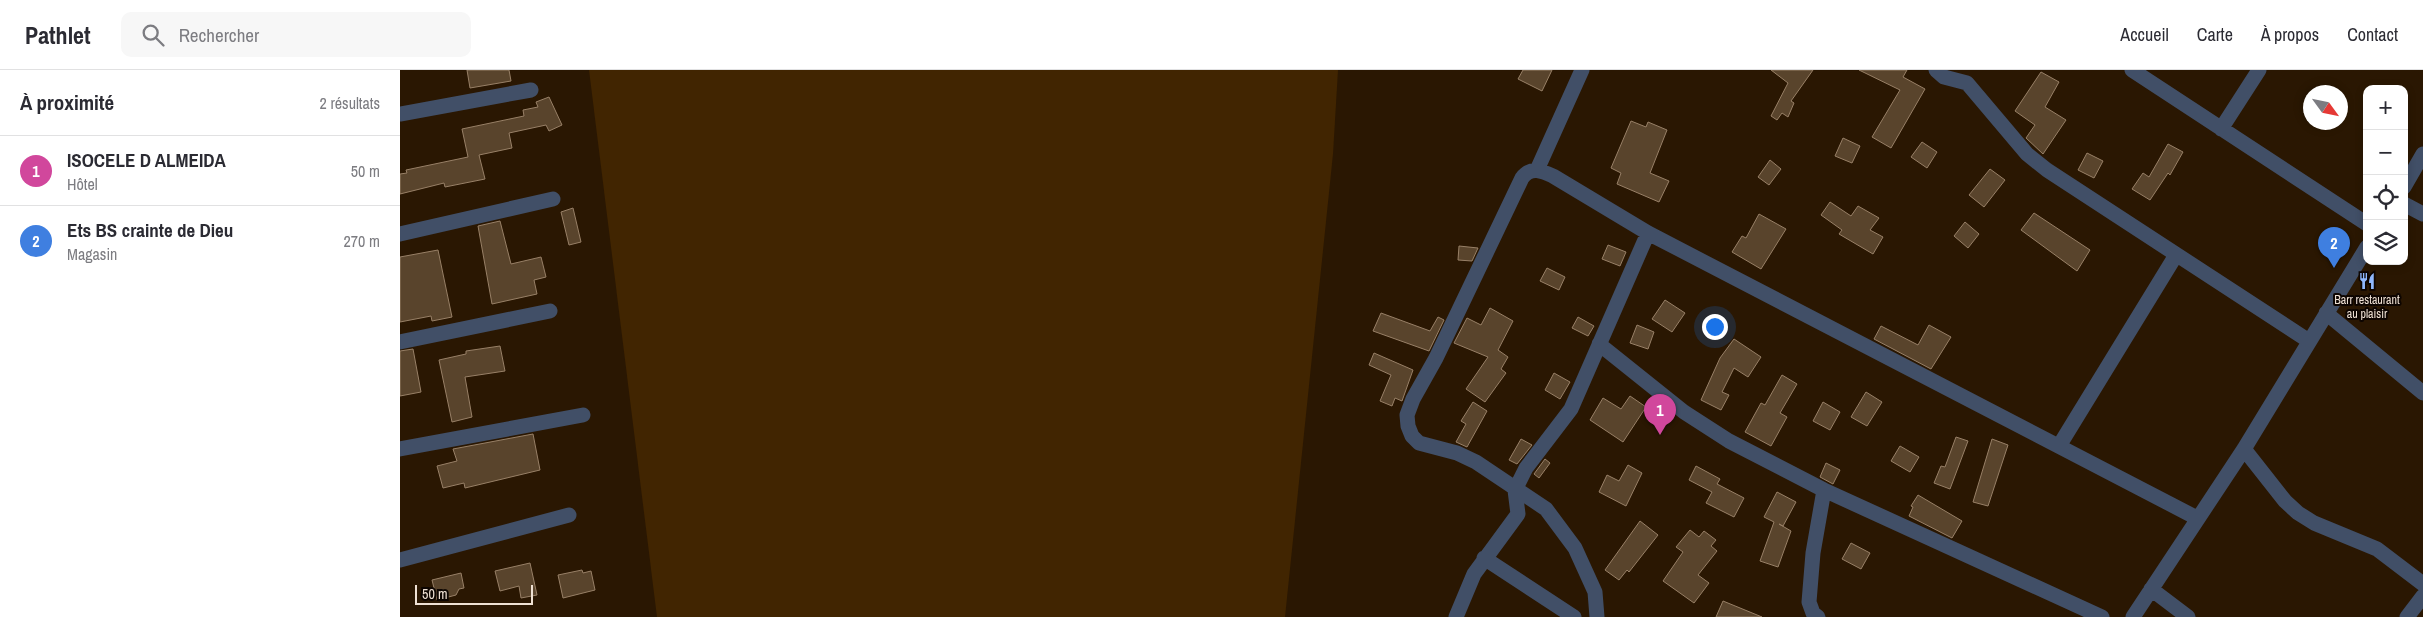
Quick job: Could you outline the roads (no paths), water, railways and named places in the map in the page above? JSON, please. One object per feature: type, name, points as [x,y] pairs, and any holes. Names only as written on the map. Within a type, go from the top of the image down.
[{"type":"street","points":[[1537,170],[1582,70]]},
{"type":"street","points":[[1936,70],[1944,77],[1967,83],[2027,154],[2047,170],[2309,341]]},
{"type":"street","points":[[2132,70],[2363,221]]},
{"type":"street","points":[[2220,129],[2259,70]]},
{"type":"street","points":[[400,114],[531,90]]},
{"type":"street","points":[[2408,180],[2423,154]]},
{"type":"street","points":[[1597,617],[1595,592],[1575,548],[1558,522],[1546,509],[1515,490],[1476,462],[1457,454],[1419,443],[1412,436],[1408,426],[1407,415],[1413,399],[1436,358],[1522,178],[1526,172],[1537,170],[1554,176],[1648,233],[2197,518]]},
{"type":"street","points":[[400,234],[553,198]]},
{"type":"street","points":[[2408,206],[2423,214]]},
{"type":"street","points":[[1456,617],[1474,574],[1518,514],[1515,490],[1526,468],[1571,409],[1648,233]]},
{"type":"street","points":[[2133,617],[2244,449],[2363,253]]},
{"type":"street","points":[[2059,446],[2176,255]]},
{"type":"street","points":[[400,342],[550,311]]},
{"type":"street","points":[[2326,313],[2423,393]]},
{"type":"street","points":[[1599,344],[1692,417],[1729,441],[1824,490],[2102,617]]},
{"type":"street","points":[[400,448],[583,415]]},
{"type":"street","points":[[2244,449],[2285,501],[2298,513],[2314,523],[2378,549],[2423,584]]},
{"type":"street","points":[[1818,617],[1812,613],[1809,602],[1814,553],[1824,490]]},
{"type":"street","points":[[400,560],[569,515]]},
{"type":"street","points":[[1484,558],[1574,617]]},
{"type":"street","points":[[2151,589],[2188,617]]},
{"type":"street","points":[[2407,617],[2423,596]]},
{"type":"place","name":"Ets BS crainte de Dieu","points":[[2334,268]]},
{"type":"place","name":"Barr restaurant au plaisir","points":[[2367,281]]},
{"type":"place","name":"ISOCELE D ALMEIDA","points":[[1660,435]]}]
